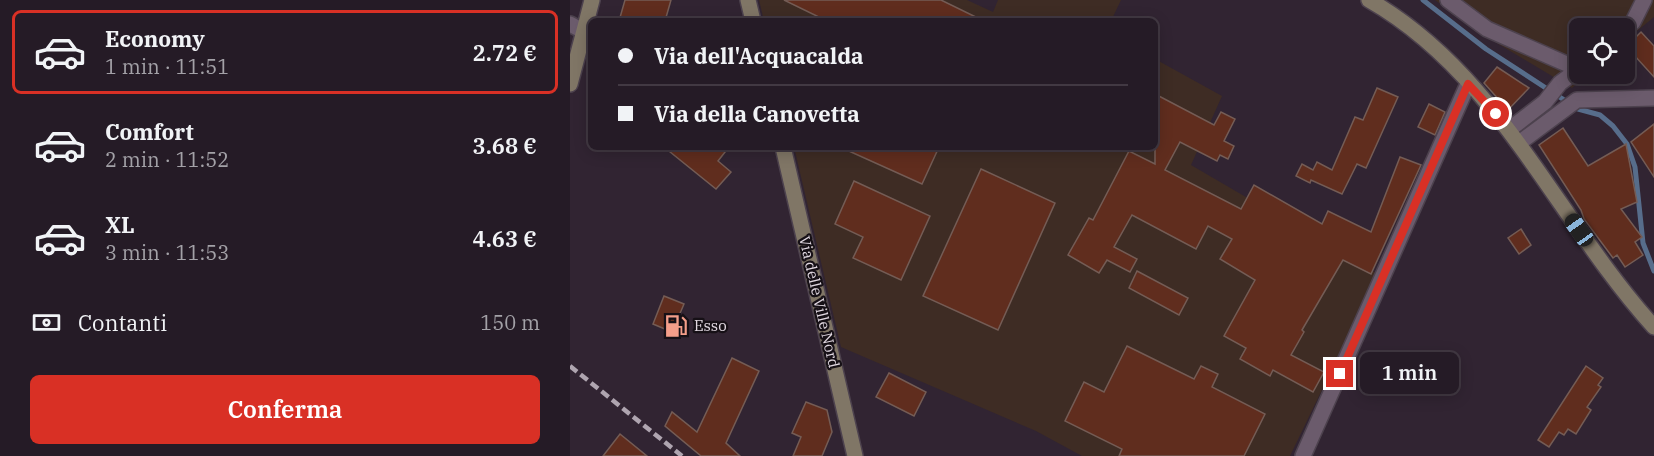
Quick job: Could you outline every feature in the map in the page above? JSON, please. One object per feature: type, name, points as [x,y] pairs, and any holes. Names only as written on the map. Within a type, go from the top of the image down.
[{"type":"street","points":[[570,84],[577,28],[592,0]]},
{"type":"street","points":[[748,0],[752,18]]},
{"type":"street","points":[[1369,0],[1394,14],[1436,47],[1509,129],[1622,291],[1654,327]]},
{"type":"street","points":[[1448,0],[1486,29],[1569,64]]},
{"type":"street","points":[[1635,18],[1644,0]]},
{"type":"street","points":[[1509,129],[1545,102],[1560,83],[1569,76]]},
{"type":"street","points":[[1303,456],[1468,84]]},
{"type":"street","points":[[1519,143],[1571,105],[1654,98]]},
{"type":"street","name":"Via delle Ville Nord","points":[[784,150],[855,456]]},
{"type":"shaded area","points":[[759,0],[967,0],[993,12],[998,0],[1121,0],[1112,18],[763,18]]},
{"type":"shaded area","points":[[1435,0],[1654,0],[1654,17],[1635,33],[1635,18],[1569,18],[1569,84],[1577,84],[1572,88],[1485,36]]},
{"type":"shaded area","points":[[1158,61],[1222,96],[1191,165],[1378,274],[1290,456],[1082,456],[1036,431],[841,347],[795,150],[1158,150]]},
{"type":"building","points":[[625,0],[671,0],[666,18],[620,18]]},
{"type":"building","points":[[784,0],[941,0],[978,18],[821,18]]},
{"type":"building","points":[[1641,32],[1654,46],[1654,77],[1635,56],[1635,34],[1637,36]]},
{"type":"building","points":[[1497,67],[1529,88],[1508,110],[1484,83]]},
{"type":"building","points":[[1377,88],[1398,97],[1366,168],[1357,164],[1342,194],[1296,176],[1302,164],[1313,170],[1317,162],[1332,170],[1355,117],[1363,120]]},
{"type":"building","points":[[1158,96],[1214,125],[1221,112],[1235,119],[1224,141],[1234,146],[1228,159],[1220,155],[1217,161],[1180,142],[1165,170],[1241,209],[1254,185],[1322,224],[1328,211],[1371,232],[1400,157],[1421,165],[1371,274],[1343,260],[1302,330],[1304,332],[1291,355],[1324,372],[1313,392],[1273,370],[1270,376],[1240,359],[1246,348],[1224,336],[1255,280],[1220,259],[1232,239],[1208,226],[1196,249],[1132,215],[1114,247],[1137,259],[1130,272],[1107,260],[1099,273],[1068,255],[1089,218],[1093,220],[1129,151],[1155,164],[1155,150],[1158,150]]},
{"type":"building","points":[[1429,104],[1445,112],[1435,135],[1418,127]]},
{"type":"building","points":[[1654,124],[1654,177],[1631,142]]},
{"type":"building","points":[[1563,128],[1588,166],[1626,144],[1637,202],[1621,209],[1642,237],[1635,242],[1643,255],[1625,267],[1617,255],[1613,258],[1584,219],[1581,210],[1539,145]]},
{"type":"building","points":[[668,150],[727,150],[718,161],[731,172],[716,189]]},
{"type":"building","points":[[847,150],[938,150],[922,184]]},
{"type":"building","points":[[981,169],[1055,203],[998,330],[923,296]]},
{"type":"building","points":[[854,181],[930,216],[901,280],[853,258],[863,237],[835,224]]},
{"type":"building","points":[[1521,229],[1531,245],[1519,254],[1508,238]]},
{"type":"building","points":[[1137,271],[1188,298],[1179,315],[1129,288]]},
{"type":"building","points":[[664,296],[684,304],[672,332],[653,324]]},
{"type":"building","points":[[1127,346],[1194,379],[1201,366],[1218,374],[1212,387],[1265,414],[1244,456],[1119,456],[1122,449],[1065,421],[1084,382],[1104,392]]},
{"type":"building","points":[[732,358],[759,371],[726,443],[740,456],[701,456],[665,426],[672,412],[697,432]]},
{"type":"building","points":[[1586,366],[1603,378],[1598,385],[1601,387],[1587,407],[1591,410],[1576,434],[1568,429],[1564,435],[1559,432],[1549,447],[1538,440]]},
{"type":"building","points":[[889,373],[926,392],[914,416],[876,397]]},
{"type":"building","points":[[806,402],[827,410],[832,432],[822,456],[793,456],[801,437],[792,433]]},
{"type":"building","points":[[620,434],[647,456],[603,456]]},
{"type":"waterway","points":[[1423,0],[1486,49],[1578,109],[1600,115],[1613,126],[1627,144],[1635,167],[1643,243],[1654,271]]},
{"type":"railway","points":[[570,366],[682,456]]},
{"type":"place","name":"Esso","points":[[676,326]]},
{"type":"route","points":[[1340,374],[1468,84],[1496,114]]}]
